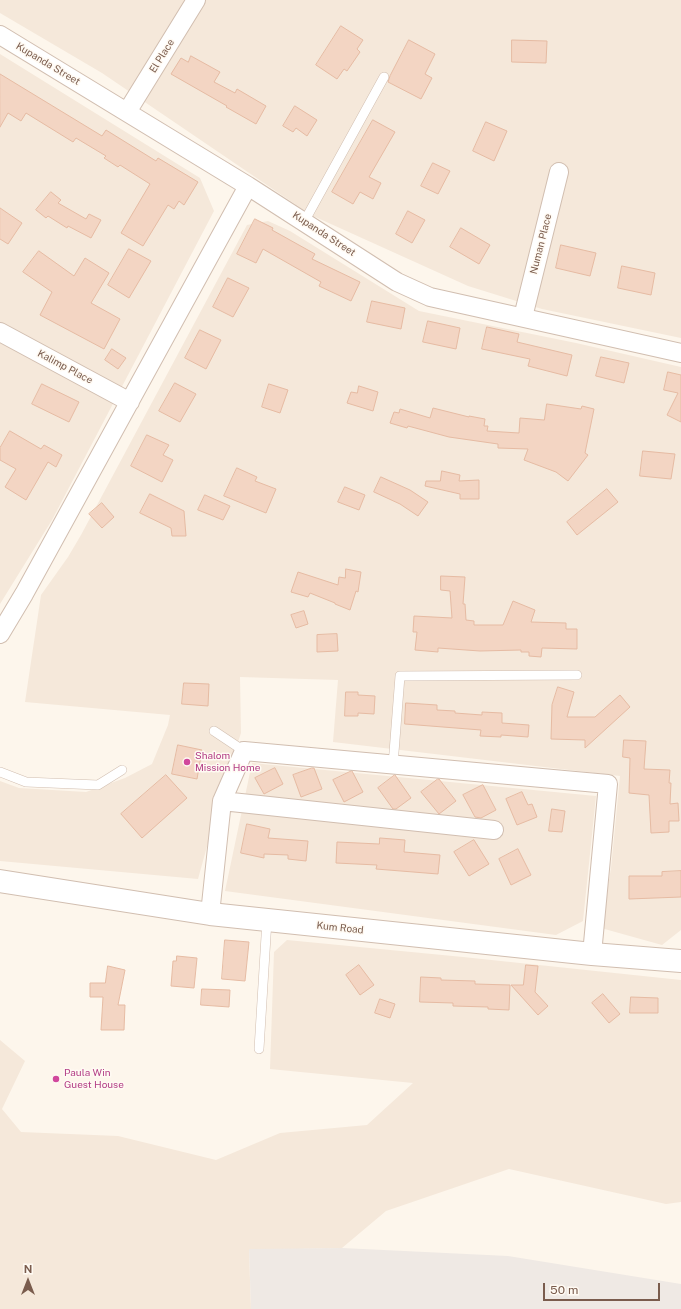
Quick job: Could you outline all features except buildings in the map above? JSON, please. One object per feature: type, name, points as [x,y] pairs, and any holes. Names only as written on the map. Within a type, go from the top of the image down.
[{"type":"street","name":"El Place","points":[[127,112],[196,0]]},
{"type":"street","name":"Kupanda Street","points":[[0,35],[248,186],[397,282],[430,297],[681,353]]},
{"type":"street","name":"Numan Place","points":[[523,317],[558,172]]},
{"type":"street","points":[[0,634],[24,594],[248,186]]},
{"type":"street","name":"Kalimp Place","points":[[0,332],[130,402]]},
{"type":"street","points":[[210,914],[222,801],[244,752],[608,784],[592,954]]},
{"type":"street","points":[[222,801],[494,830]]},
{"type":"street","name":"Kum Road","points":[[0,881],[210,914],[592,954],[681,961]]},
{"type":"lane","points":[[304,222],[384,77]]},
{"type":"lane","points":[[393,765],[400,676],[577,675]]},
{"type":"lane","points":[[214,731],[244,752]]},
{"type":"lane","points":[[0,772],[26,782],[98,785],[122,770]]},
{"type":"lane","points":[[259,1049],[267,920]]},
{"type":"shaded area","points":[[0,0],[681,0],[681,338],[542,309],[468,286],[311,215],[102,73],[0,13]]},
{"type":"shaded area","points":[[0,54],[200,178],[214,211],[52,520],[0,604]]},
{"type":"shaded area","points":[[268,221],[290,231],[419,311],[576,343],[681,367],[681,930],[662,945],[601,928],[611,868],[620,776],[333,742],[338,680],[240,677],[241,733],[226,778],[198,879],[0,861],[0,781],[19,788],[86,792],[125,778],[152,764],[168,725],[170,715],[25,702],[41,595],[68,557],[81,535],[247,225]]},
{"type":"shaded area","points":[[252,763],[596,796],[583,921],[556,935],[225,891]]},
{"type":"shaded area","points":[[287,940],[681,980],[681,1202],[666,1204],[509,1169],[386,1211],[342,1248],[249,1250],[251,1309],[0,1309],[0,1040],[25,1061],[2,1109],[21,1132],[118,1136],[216,1160],[280,1133],[367,1125],[413,1083],[270,1069],[274,952]]},
{"type":"shaded area","points":[[342,1248],[508,1256],[681,1284],[681,1309],[251,1309],[249,1249]]},
{"type":"place","name":"Shalom Mission Home","points":[[187,762]]},
{"type":"place","name":"Paula Win Guest House","points":[[56,1079]]}]
